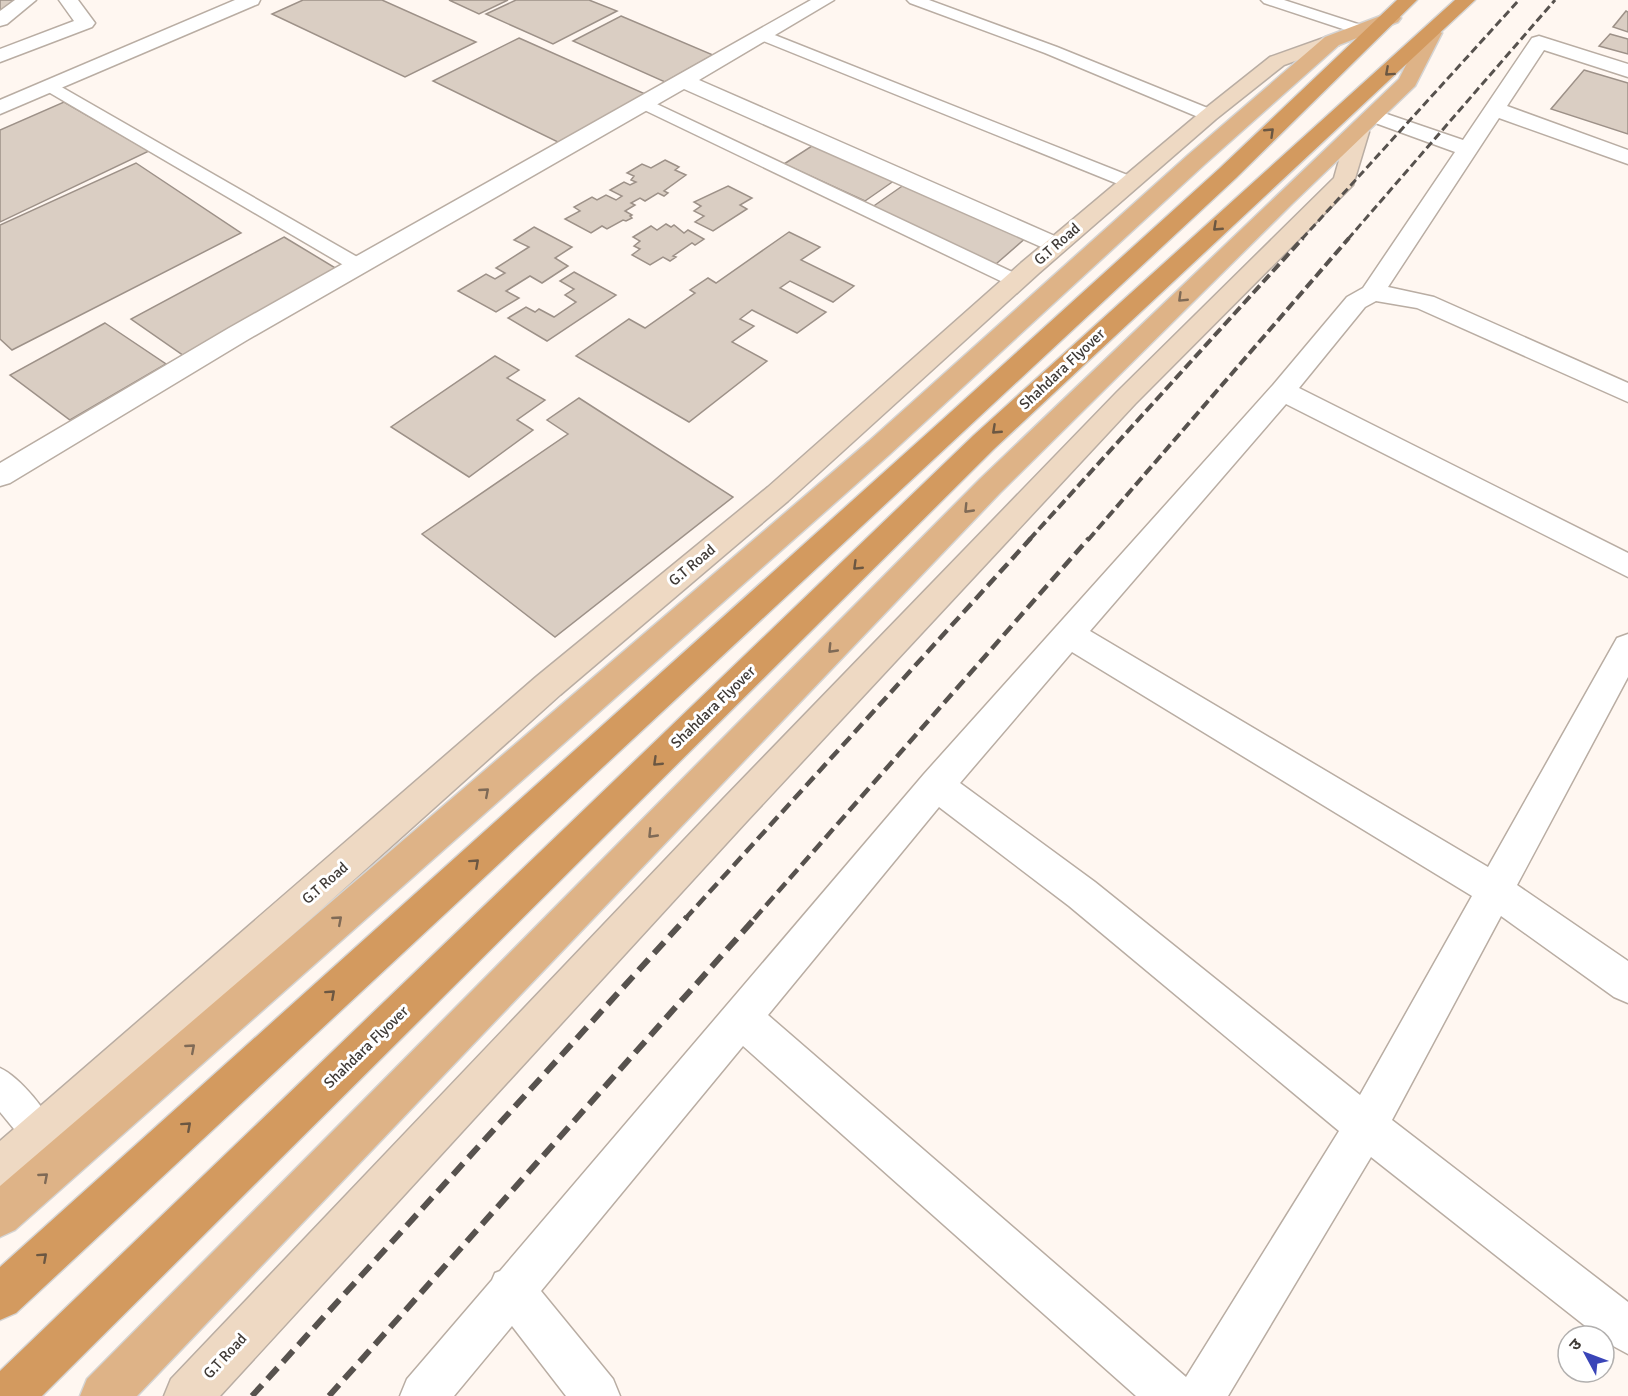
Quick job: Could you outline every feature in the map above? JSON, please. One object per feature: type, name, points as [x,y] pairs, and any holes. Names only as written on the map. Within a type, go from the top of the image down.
[{"type":"highway","name":"G.T Road","points":[[1391,18],[1408,0]]},
{"type":"highway","points":[[1432,33],[1466,0]]},
{"type":"highway","points":[[0,1297],[1228,173],[1391,18]]},
{"type":"highway","name":"Shahdara Flyover","points":[[8,1396],[984,442],[1272,193],[1432,33]]},
{"type":"main road","name":"G.T Road","points":[[0,1169],[548,686],[778,494],[1056,245],[1209,115],[1277,62],[1391,18]]},
{"type":"main road","name":"Shahdara Flyover","points":[[104,1396],[1272,193],[1366,124],[1408,82],[1432,33]]},
{"type":"main road","points":[[0,1215],[879,448],[1196,160],[1332,41]]},
{"type":"main road","name":"G.T Road","points":[[188,1396],[727,819],[1125,398],[1345,180],[1366,124]]},
{"type":"street","points":[[0,20],[27,0]]},
{"type":"street","points":[[0,56],[85,23],[68,0]]},
{"type":"street","points":[[0,108],[251,0]]},
{"type":"street","points":[[0,476],[642,102],[825,0]]},
{"type":"street","points":[[424,1396],[511,1289],[742,1019],[936,784],[1282,391],[1356,302],[1372,293],[1539,42],[1628,70]]},
{"type":"street","points":[[682,80],[1056,245]]},
{"type":"street","points":[[1494,109],[1628,158]]},
{"type":"street","points":[[1366,124],[1468,149]]},
{"type":"street","points":[[1372,293],[1396,295],[1425,302],[1628,393]]},
{"type":"street","points":[[1282,391],[1628,566]]},
{"type":"street","points":[[1068,634],[1277,762],[1494,890],[1628,984]]},
{"type":"street","points":[[1202,1396],[1366,1126],[1628,647]]},
{"type":"street","points":[[936,784],[1082,894],[1366,1126],[1628,1331]]},
{"type":"street","points":[[742,1019],[1173,1396]]},
{"type":"street","points":[[511,1289],[596,1396]]},
{"type":"lane","points":[[915,0],[1051,50],[1209,115]]},
{"type":"lane","points":[[1269,0],[1361,30]]},
{"type":"lane","points":[[762,34],[1130,183]]},
{"type":"lane","points":[[51,86],[359,266]]},
{"type":"lane","points":[[642,102],[1016,281]]},
{"type":"lane","points":[[0,1085],[40,1134]]},
{"type":"building","points":[[0,0],[17,0],[0,12]]},
{"type":"building","points":[[303,0],[382,0],[476,42],[405,77],[272,14]]},
{"type":"building","points":[[449,0],[508,0],[479,14]]},
{"type":"building","points":[[516,0],[589,0],[617,11],[553,44],[486,14]]},
{"type":"building","points":[[1626,11],[1628,12],[1628,32],[1613,27]]},
{"type":"building","points":[[621,16],[713,55],[665,82],[573,41]]},
{"type":"building","points":[[1610,34],[1628,39],[1628,54],[1599,46]]},
{"type":"building","points":[[519,38],[652,97],[566,146],[433,81]]},
{"type":"building","points":[[1584,70],[1628,83],[1628,134],[1551,109]]},
{"type":"building","points":[[64,102],[149,151],[0,222],[0,130]]},
{"type":"building","points":[[818,142],[898,178],[865,201],[784,164]]},
{"type":"building","points":[[665,160],[679,167],[675,170],[686,175],[664,191],[668,193],[664,196],[658,193],[645,201],[640,198],[631,203],[635,205],[625,211],[632,215],[630,216],[632,218],[607,229],[602,226],[591,233],[565,219],[580,211],[574,207],[592,197],[597,200],[606,195],[616,200],[622,196],[610,190],[624,182],[630,185],[636,182],[631,180],[634,176],[627,173],[642,164],[651,168]]},
{"type":"building","points":[[136,163],[241,233],[12,350],[0,339],[0,225]]},
{"type":"building","points":[[908,182],[1028,236],[996,264],[868,210]]},
{"type":"building","points":[[728,186],[752,198],[740,205],[747,209],[713,231],[695,222],[704,216],[694,211],[701,206],[694,202]]},
{"type":"building","points":[[666,224],[671,227],[674,225],[684,233],[688,230],[704,239],[695,245],[692,243],[673,256],[676,257],[670,261],[663,257],[650,265],[632,255],[640,249],[634,246],[640,241],[633,237],[651,226],[657,230]]},
{"type":"building","points":[[534,227],[572,247],[555,258],[568,266],[542,283],[530,276],[506,291],[519,298],[496,312],[458,291],[486,274],[495,279],[505,273],[496,268],[529,247],[514,240]]},
{"type":"building","points":[[789,232],[820,247],[801,260],[854,286],[833,302],[790,281],[780,288],[826,312],[797,333],[752,310],[740,319],[754,326],[732,342],[767,361],[689,422],[576,356],[629,319],[645,328],[695,293],[690,290],[708,278],[716,283]]},
{"type":"building","points":[[284,237],[342,272],[190,360],[131,319]]},
{"type":"building","points":[[574,272],[616,295],[547,341],[508,318],[526,307],[535,312],[539,309],[554,317],[576,302],[565,295],[574,289],[560,281]]},
{"type":"building","points":[[105,323],[166,364],[70,420],[10,375]]},
{"type":"building","points":[[495,356],[519,370],[507,378],[545,400],[517,420],[533,430],[469,477],[391,427]]},
{"type":"building","points":[[579,398],[733,497],[555,637],[422,534],[568,434],[547,420]]},
{"type":"railway","points":[[1302,239],[1519,0]]},
{"type":"railway","points":[[1348,239],[1555,0]]},
{"type":"railway","points":[[1029,540],[1303,238]]},
{"type":"railway","points":[[1088,540],[1349,238]]},
{"type":"railway","points":[[685,919],[1031,538]]},
{"type":"railway","points":[[754,919],[1089,538]]},
{"type":"railway","points":[[252,1396],[687,917]]},
{"type":"railway","points":[[329,1396],[756,917]]}]
